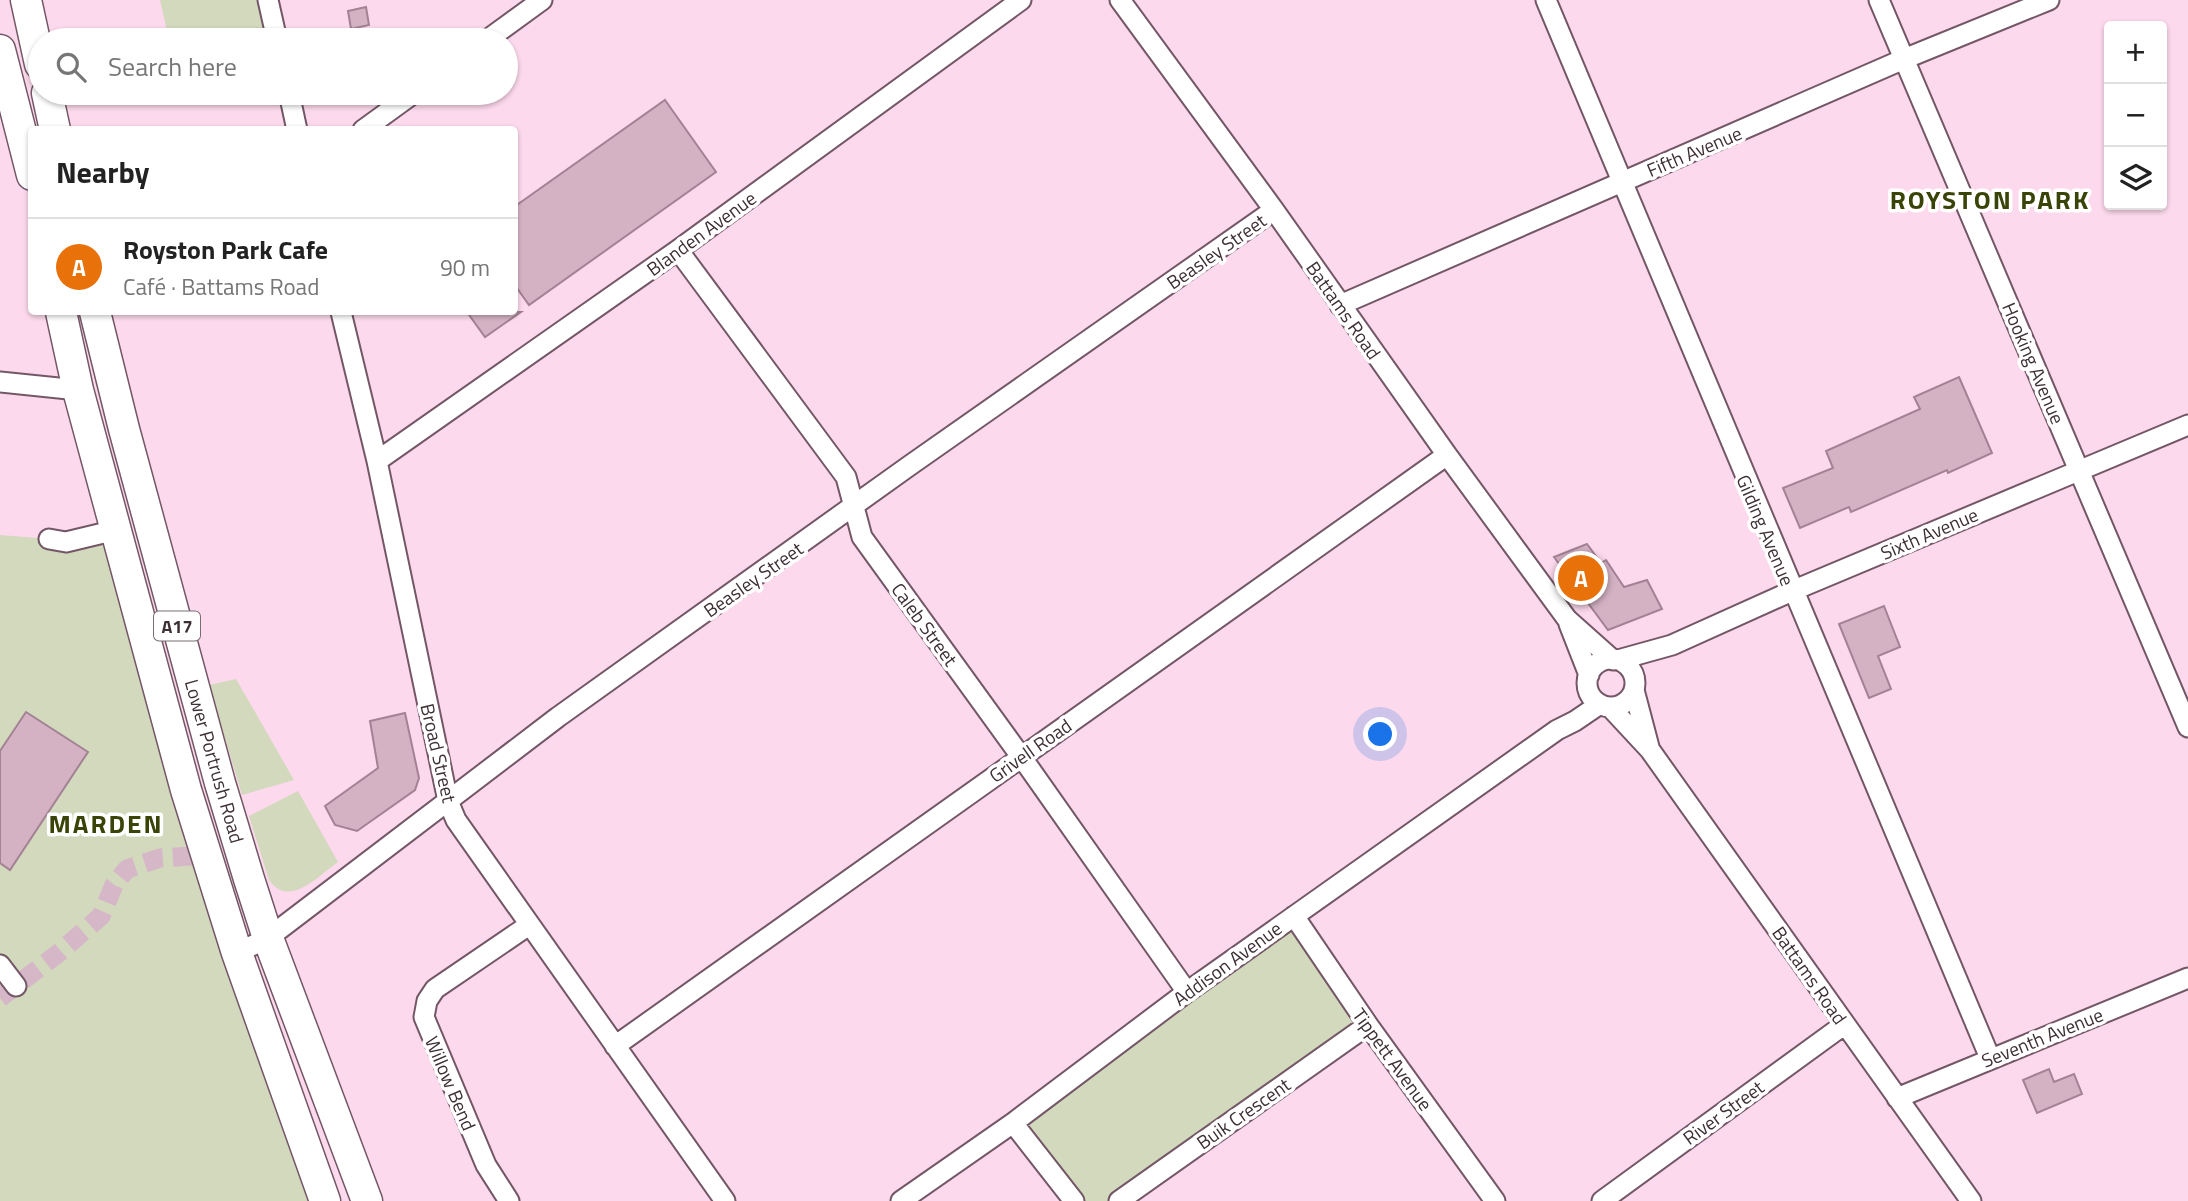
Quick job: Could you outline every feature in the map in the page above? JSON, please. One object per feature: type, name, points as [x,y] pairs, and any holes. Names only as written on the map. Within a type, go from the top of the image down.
[{"type":"highway","points":[[26,0],[32,28]]},
{"type":"highway","points":[[0,50],[28,159]]},
{"type":"highway","points":[[50,105],[54,126]]},
{"type":"highway","name":"Lower Portrush Road","points":[[62,315],[78,390],[182,777],[237,953],[325,1201]]},
{"type":"highway","points":[[98,324],[95,358],[78,390],[105,408],[124,429]]},
{"type":"highway","name":"Lower Portrush Road","points":[[98,324],[124,429],[248,879],[367,1201]]},
{"type":"highway","points":[[226,805],[206,855],[221,861],[248,879]]},
{"type":"street","points":[[268,0],[274,28]]},
{"type":"street","points":[[504,28],[542,0]]},
{"type":"street","name":"Blanden Avenue","points":[[377,461],[678,250],[1021,0]]},
{"type":"street","name":"Battams Road","points":[[1121,0],[1567,619],[1615,660]]},
{"type":"street","name":"Gilding Avenue","points":[[1546,0],[1990,1058]]},
{"type":"street","name":"Hooking Avenue","points":[[1879,0],[2188,727]]},
{"type":"street","name":"Fifth Avenue","points":[[1340,305],[1904,59],[2049,0]]},
{"type":"street","points":[[292,105],[297,126]]},
{"type":"street","points":[[369,126],[397,105]]},
{"type":"street","name":"Beasley Street","points":[[237,953],[268,938],[558,717],[1274,210]]},
{"type":"street","name":"Caleb Street","points":[[678,250],[846,477],[862,537],[1187,992]]},
{"type":"street","name":"Broad Street","points":[[342,315],[377,461],[448,801],[456,820],[725,1201]]},
{"type":"street","points":[[0,382],[78,390]]},
{"type":"street","name":"Sixth Avenue","points":[[1615,660],[1672,645],[1792,591],[2188,425]]},
{"type":"street","name":"Grivell Road","points":[[615,1046],[1447,455]]},
{"type":"street","points":[[49,539],[65,542],[116,530]]},
{"type":"street","name":"Battams Road","points":[[1567,619],[1597,695],[1650,750],[1971,1201]]},
{"type":"street","name":"Sixth Avenue","points":[[1634,686],[1645,667],[1672,645]]},
{"type":"street","points":[[1606,659],[1615,660],[1624,662],[1633,671],[1634,686],[1626,702],[1597,695],[1591,670],[1606,659]]},
{"type":"street","name":"Battams Road","points":[[1634,686],[1650,750]]},
{"type":"street","name":"Addison Avenue","points":[[901,1201],[1013,1123],[1187,992],[1557,730],[1575,721],[1597,695]]},
{"type":"street","name":"Tippett Avenue","points":[[1294,916],[1368,1025],[1495,1201]]},
{"type":"street","name":"Willow Bend","points":[[509,1201],[486,1165],[424,1017],[426,1001],[435,989],[529,925]]},
{"type":"street","points":[[0,965],[16,986]]},
{"type":"street","name":"Seventh Avenue","points":[[1898,1098],[2188,978]]},
{"type":"street","name":"River Street","points":[[1602,1201],[1845,1024]]},
{"type":"street","name":"Buik Crescent","points":[[1119,1201],[1368,1025]]},
{"type":"street","points":[[1013,1123],[1074,1201]]},
{"type":"green space","points":[[160,0],[257,0],[264,28],[166,28]]},
{"type":"green space","points":[[116,530],[325,1201],[0,1201],[0,535],[49,539]]},
{"type":"green space","points":[[236,679],[294,780],[242,795],[209,685]]},
{"type":"green space","points":[[298,791],[338,862],[304,887],[285,891],[269,880],[249,816]]},
{"type":"green space","points":[[1294,916],[1368,1025],[1119,1201],[1074,1201],[1013,1123]]},
{"type":"building","points":[[366,7],[369,25],[351,28],[348,11]]},
{"type":"building","points":[[665,100],[716,172],[529,305],[518,290],[518,204]]},
{"type":"building","points":[[469,315],[517,315],[485,337]]},
{"type":"building","points":[[1959,377],[1992,453],[1851,512],[1849,507],[1800,528],[1783,488],[1833,468],[1826,451],[1920,409],[1914,397]]},
{"type":"building","points":[[1587,544],[1601,563],[1606,560],[1624,587],[1647,580],[1662,609],[1608,630],[1554,557]]},
{"type":"building","points":[[1884,606],[1900,647],[1878,656],[1891,689],[1869,698],[1839,624]]},
{"type":"building","points":[[26,712],[88,752],[10,870],[0,863],[0,751]]},
{"type":"building","points":[[405,713],[419,778],[415,790],[357,831],[335,825],[325,806],[378,768],[370,721]]},
{"type":"building","points":[[2049,1069],[2054,1082],[2074,1074],[2082,1094],[2037,1113],[2023,1080]]},
{"type":"tunnel","points":[[0,998],[60,952],[101,916],[114,885],[127,869],[160,858],[206,855]]},
{"type":"place","name":"Royston Park Cafe","points":[[1581,578]]},
{"type":"district","name":"ROYSTON PARK","points":[[1990,199]]},
{"type":"district","name":"MARDEN","points":[[106,823]]}]
